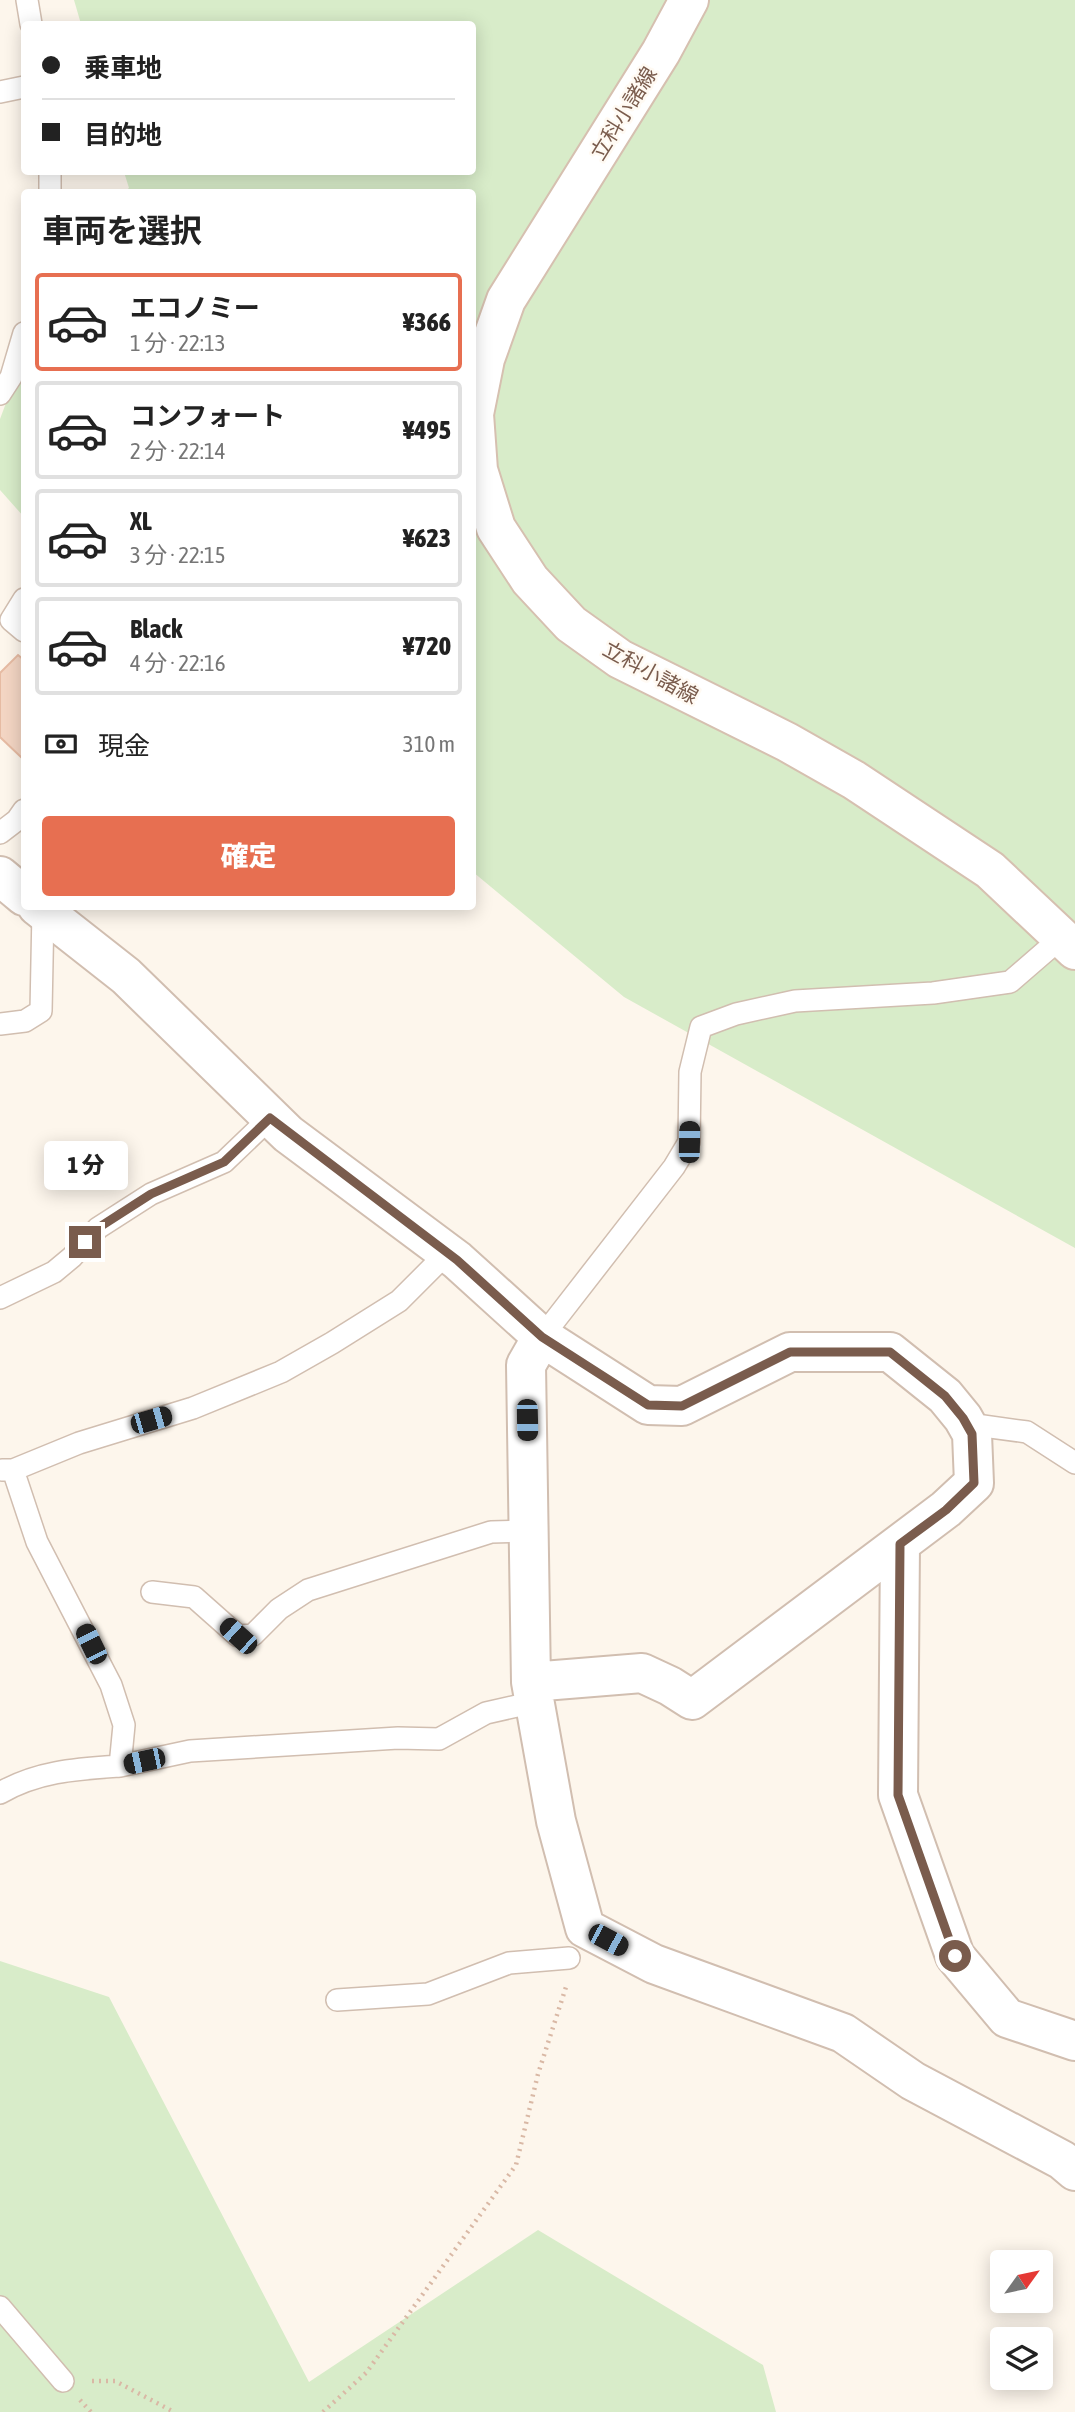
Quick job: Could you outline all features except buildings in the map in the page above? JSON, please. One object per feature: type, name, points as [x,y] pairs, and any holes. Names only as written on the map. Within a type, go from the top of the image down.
[{"type":"street","name":"立科小諸線","points":[[476,404],[485,359],[506,300],[661,52],[689,0]]},
{"type":"street","name":"立科小諸線","points":[[476,442],[478,470],[496,528],[530,580],[571,624],[620,659],[787,742],[854,780],[990,870],[1068,943]]},
{"type":"street","points":[[0,876],[21,893]]},
{"type":"street","points":[[41,910],[126,976],[270,1118],[447,1253],[542,1337],[648,1405],[682,1406],[790,1352],[890,1352],[945,1396],[963,1418],[972,1434],[974,1483],[946,1510],[692,1700],[642,1673],[533,1692]]},
{"type":"street","points":[[542,1337],[526,1364],[533,1692],[556,1821],[585,1928],[654,1964],[843,2033],[913,2081],[1062,2160],[1075,2171]]},
{"type":"street","points":[[900,1544],[898,1795],[924,1870],[955,1956],[1007,2018],[1075,2041]]},
{"type":"lane","points":[[27,0],[30,21]]},
{"type":"lane","points":[[0,92],[21,88]]},
{"type":"lane","points":[[0,394],[11,377],[21,343]]},
{"type":"lane","points":[[21,604],[11,620],[21,628]]},
{"type":"lane","points":[[0,833],[21,814]]},
{"type":"lane","points":[[0,1024],[25,1021],[41,1012],[35,910]]},
{"type":"lane","points":[[542,1337],[674,1167],[689,1142],[690,1072],[701,1027],[736,1014],[795,1001],[933,993],[1010,982],[1068,943]]},
{"type":"lane","points":[[0,1298],[54,1272],[72,1257],[98,1228],[151,1194],[224,1162],[270,1118]]},
{"type":"lane","points":[[120,1766],[124,1725],[111,1685],[37,1542],[7,1470],[79,1443],[193,1408],[281,1372],[399,1301],[447,1253]]},
{"type":"lane","points":[[972,1434],[983,1426],[1027,1432],[1075,1463]]},
{"type":"lane","points":[[152,1592],[194,1597],[238,1636],[253,1635],[279,1609],[308,1590],[491,1532],[529,1531]]},
{"type":"lane","points":[[0,1793],[18,1782],[62,1770],[120,1766],[190,1751],[398,1738],[439,1740],[486,1713],[533,1692]]},
{"type":"lane","points":[[337,2000],[428,1994],[509,1963],[569,1958]]},
{"type":"lane","points":[[0,2307],[63,2381]]},
{"type":"path","points":[[323,2412],[366,2373],[516,2165],[538,2074],[565,1994],[569,1958]]},
{"type":"path","points":[[63,2381],[91,2412]]},
{"type":"path","points":[[63,2381],[115,2381],[174,2412]]},
{"type":"green space","points":[[74,0],[1075,0],[1075,1248],[624,997],[476,874],[476,189],[128,189],[125,175],[476,175],[476,21],[80,21]]},
{"type":"green space","points":[[21,363],[21,514],[0,490],[0,419]]},
{"type":"green space","points":[[0,1961],[109,1997],[309,2382],[538,2230],[763,2365],[776,2412],[0,2412]]},
{"type":"route","points":[[85,1242],[98,1228],[151,1194],[224,1162],[270,1118],[457,1260],[542,1337],[648,1405],[682,1406],[790,1352],[890,1352],[945,1396],[972,1434],[974,1483],[946,1510],[900,1544],[898,1795],[955,1956]]}]
